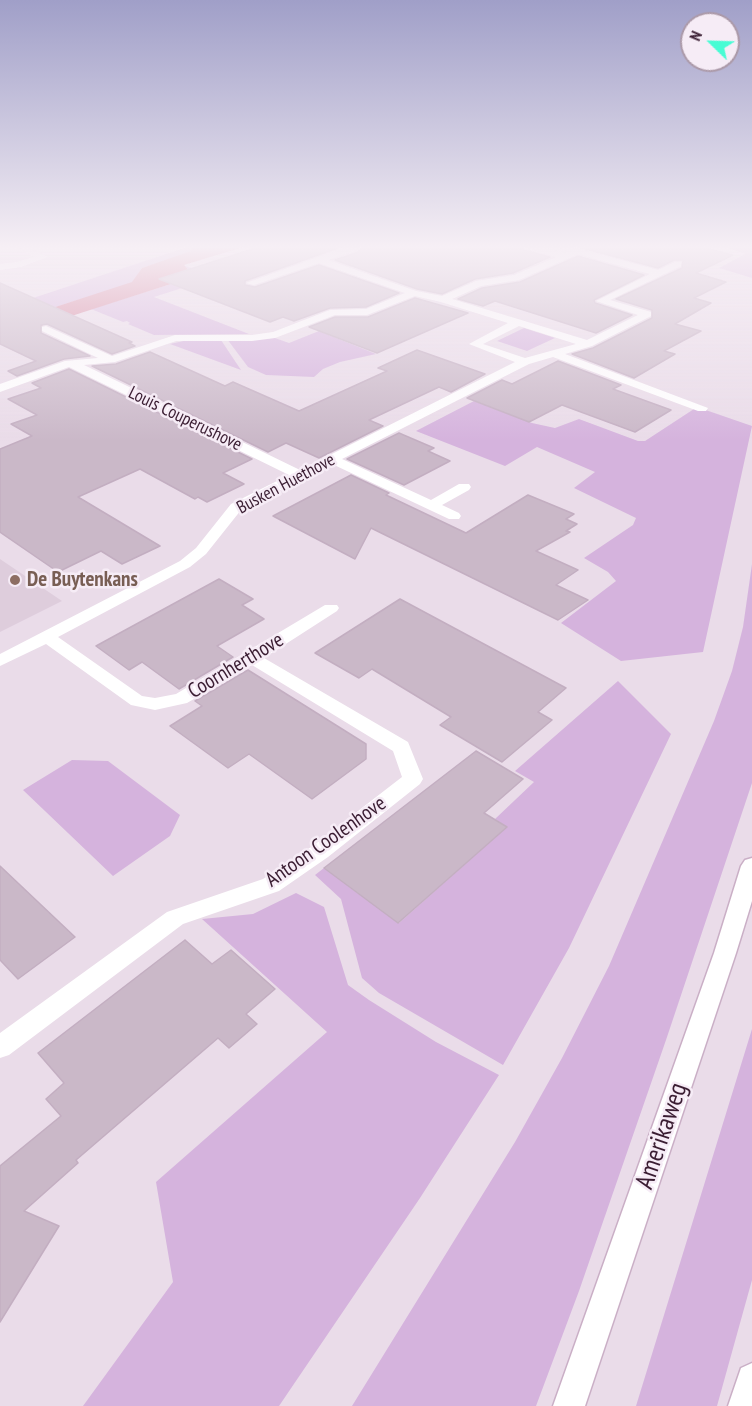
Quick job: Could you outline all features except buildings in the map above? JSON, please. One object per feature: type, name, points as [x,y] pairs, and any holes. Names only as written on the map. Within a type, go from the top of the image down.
[{"type":"street","points":[[0,388],[69,363],[111,360],[175,338],[252,338],[276,335],[334,312],[370,311]]},
{"type":"street","points":[[481,311],[588,344]]},
{"type":"street","name":"Busken Huethove","points":[[0,661],[185,564],[201,551],[236,507],[525,362],[588,344],[647,314],[635,311]]},
{"type":"street","points":[[518,322],[474,344],[525,362]]},
{"type":"street","points":[[46,329],[111,360]]},
{"type":"street","points":[[554,354],[702,408]]},
{"type":"street","name":"Louis Couperushove","points":[[69,363],[300,475]]},
{"type":"street","points":[[331,459],[454,516]]},
{"type":"street","points":[[431,505],[464,487]]},
{"type":"street","name":"Coornherthove","points":[[46,637],[137,701],[155,704],[181,699],[331,608]]},
{"type":"street","name":"Antoon Coolenhove","points":[[0,1047],[175,918],[271,885],[321,850],[412,779],[401,747],[252,658]]},
{"type":"street","name":"Amerikaweg","points":[[569,1406],[725,953],[752,866]]},
{"type":"shaded area","points":[[26,311],[44,311],[30,315]]},
{"type":"shaded area","points":[[44,311],[88,311],[0,339],[0,325]]},
{"type":"shaded area","points":[[95,311],[189,311],[249,334],[154,335],[128,324],[130,323],[127,321],[123,322]]},
{"type":"shaded area","points":[[524,328],[555,338],[527,351],[497,341]]},
{"type":"shaded area","points":[[319,331],[376,354],[340,362],[323,369],[314,377],[266,375],[248,367],[227,339],[275,338],[289,343]]},
{"type":"shaded area","points":[[188,340],[221,340],[241,370],[170,344]]},
{"type":"shaded area","points":[[474,401],[532,423],[555,428],[579,419],[638,441],[645,441],[697,407],[752,426],[703,652],[621,661],[561,623],[616,581],[608,572],[584,558],[633,525],[636,518],[574,488],[595,472],[537,447],[505,466],[416,431]]},
{"type":"shaded area","name":"De Buytenkans","points":[[0,559],[62,601],[0,632]]},
{"type":"shaded area","points":[[752,564],[752,783],[579,1291],[536,1406],[352,1406],[515,1142],[562,1058],[609,966],[714,721],[732,671],[743,627]]},
{"type":"shaded area","points":[[618,681],[671,734],[569,948],[503,1065],[379,993],[362,978],[341,899],[315,875],[324,868],[339,879],[345,874],[349,887],[399,923],[507,827],[495,819],[534,782],[515,771]]},
{"type":"shaded area","points":[[72,760],[108,761],[180,815],[170,836],[113,876],[23,790]]},
{"type":"shaded area","points":[[296,893],[324,907],[348,985],[436,1042],[499,1075],[420,1198],[279,1406],[83,1406],[173,1282],[156,1182],[327,1032],[202,919],[253,914]]},
{"type":"shaded area","points":[[752,1029],[752,1280],[717,1406],[636,1406]]},
{"type":"place","name":"De Buytenkans","points":[[15,580]]}]
